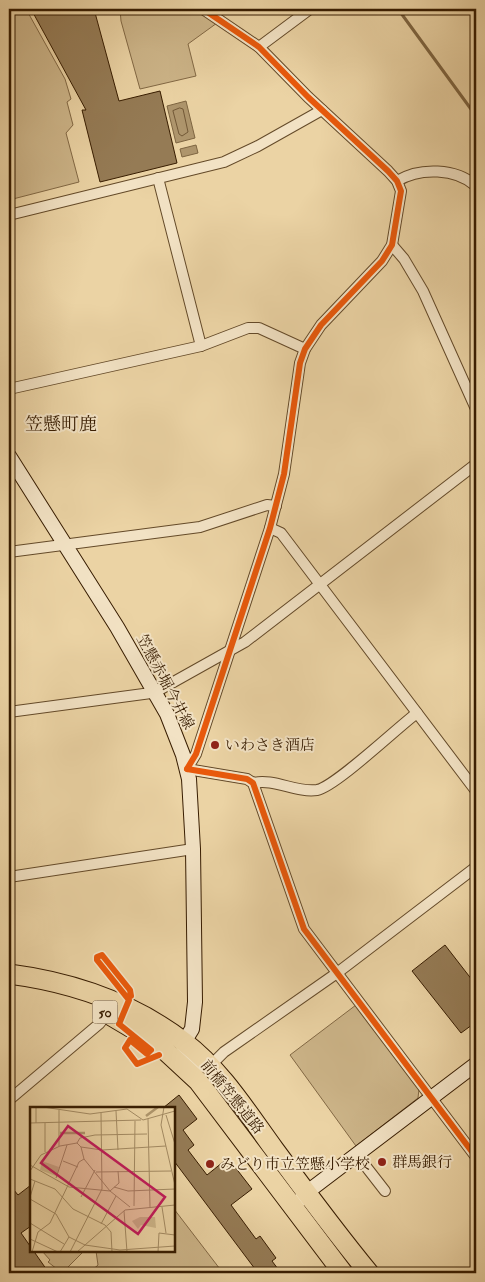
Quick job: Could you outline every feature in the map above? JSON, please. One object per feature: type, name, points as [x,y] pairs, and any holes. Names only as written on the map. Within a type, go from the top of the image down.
[{"type":"highway","name":"50","points":[[9,974],[56,981],[99,996],[140,1015],[184,1042]]},
{"type":"highway","name":"50","points":[[9,983],[59,994],[108,1012],[157,1043]]},
{"type":"highway","name":"前橋笠懸道路","points":[[184,1042],[210,1066],[368,1273]]},
{"type":"highway","name":"前橋笠懸道路","points":[[157,1043],[187,1070],[227,1118],[340,1269]]},
{"type":"main road","name":"笠懸赤堀今井線","points":[[9,456],[66,544],[154,691],[173,728],[187,769],[193,849],[195,1002],[192,1028],[184,1042]]},
{"type":"main road","points":[[157,1043],[172,1046],[184,1042],[183,1052],[187,1062],[216,1094],[251,1142],[261,1156],[269,1175]]},
{"type":"main road","points":[[340,1269],[335,1255],[300,1209],[301,1199],[306,1193],[476,1064]]},
{"type":"street","points":[[203,9],[259,47],[397,181],[401,191],[392,245],[382,261],[321,325],[305,349],[297,376],[286,459],[270,528],[231,652],[196,754],[187,769],[247,779],[253,783],[304,929],[476,1157]]},
{"type":"street","points":[[259,47],[310,9]]},
{"type":"street","points":[[9,215],[224,162],[258,146],[322,110]]},
{"type":"street","points":[[397,181],[417,174],[445,172],[464,177],[476,186]]},
{"type":"street","points":[[158,178],[201,346]]},
{"type":"street","points":[[392,245],[398,251],[423,291],[476,409]]},
{"type":"street","points":[[9,389],[201,346],[248,328],[256,327],[305,349]]},
{"type":"street","points":[[9,712],[154,691],[231,652],[476,464]]},
{"type":"street","points":[[9,552],[200,527],[267,505],[276,506]]},
{"type":"street","points":[[270,528],[280,533],[476,791]]},
{"type":"street","points":[[253,783],[262,782],[309,790],[321,789],[358,762],[417,712]]},
{"type":"street","points":[[9,877],[193,849]]},
{"type":"street","points":[[210,1066],[224,1052],[337,973],[476,868]]},
{"type":"street","points":[[9,1100],[98,1024],[108,1012]]},
{"type":"street","points":[[357,1155],[385,1191]]},
{"type":"shaded area","points":[[9,9],[26,9],[65,79],[71,99],[67,102],[73,125],[66,133],[79,182],[9,200]]},
{"type":"shaded area","points":[[120,9],[193,9],[217,23],[188,44],[196,76],[140,89],[121,21]]},
{"type":"shaded area","points":[[356,1005],[419,1089],[418,1098],[356,1146],[290,1055]]},
{"type":"shaded area","points":[[175,1210],[223,1273],[89,1273],[98,1265],[96,1252],[175,1252]]},
{"type":"shaded area","points":[[43,1252],[83,1252],[62,1273],[48,1262],[50,1260]]},
{"type":"water","points":[[186,101],[195,138],[176,143],[167,106]]},
{"type":"water","points":[[196,145],[198,153],[182,157],[180,149]]},
{"type":"building","points":[[31,9],[94,9],[119,101],[160,91],[177,163],[100,182],[82,110],[86,110]]},
{"type":"building","points":[[445,945],[476,985],[476,1022],[461,1033],[412,971]]},
{"type":"building","points":[[179,1095],[197,1119],[183,1130],[194,1145],[188,1150],[207,1175],[228,1158],[252,1189],[231,1205],[256,1239],[260,1236],[276,1258],[272,1261],[281,1273],[258,1273],[175,1162],[175,1107],[164,1107]]},
{"type":"building","points":[[9,1184],[18,1195],[30,1186],[30,1227],[21,1233],[30,1246],[30,1252],[34,1252],[49,1273],[12,1273],[9,1268]]},
{"type":"waterway","points":[[398,9],[476,116]]},
{"type":"cycle path","points":[[187,769],[196,754],[270,528],[284,474],[300,363],[305,349],[321,325],[382,261],[392,245],[401,191],[397,181],[388,171],[308,97],[259,47],[203,9]]},
{"type":"cycle path","points":[[187,769],[247,779],[253,783],[304,929],[476,1157]]},
{"type":"cycle path","points":[[131,996],[130,990],[102,955],[97,957],[97,960],[129,1000],[119,1024],[151,1050],[147,1054],[130,1040],[125,1048],[137,1064],[159,1055]]},
{"type":"place","name":"いわさき酒店","points":[[215,745]]},
{"type":"place","name":"群馬銀行","points":[[382,1162]]},
{"type":"place","name":"みどり市立笠懸小学校","points":[[210,1164]]},
{"type":"district","name":"笠懸町鹿","points":[[61,424]]}]
